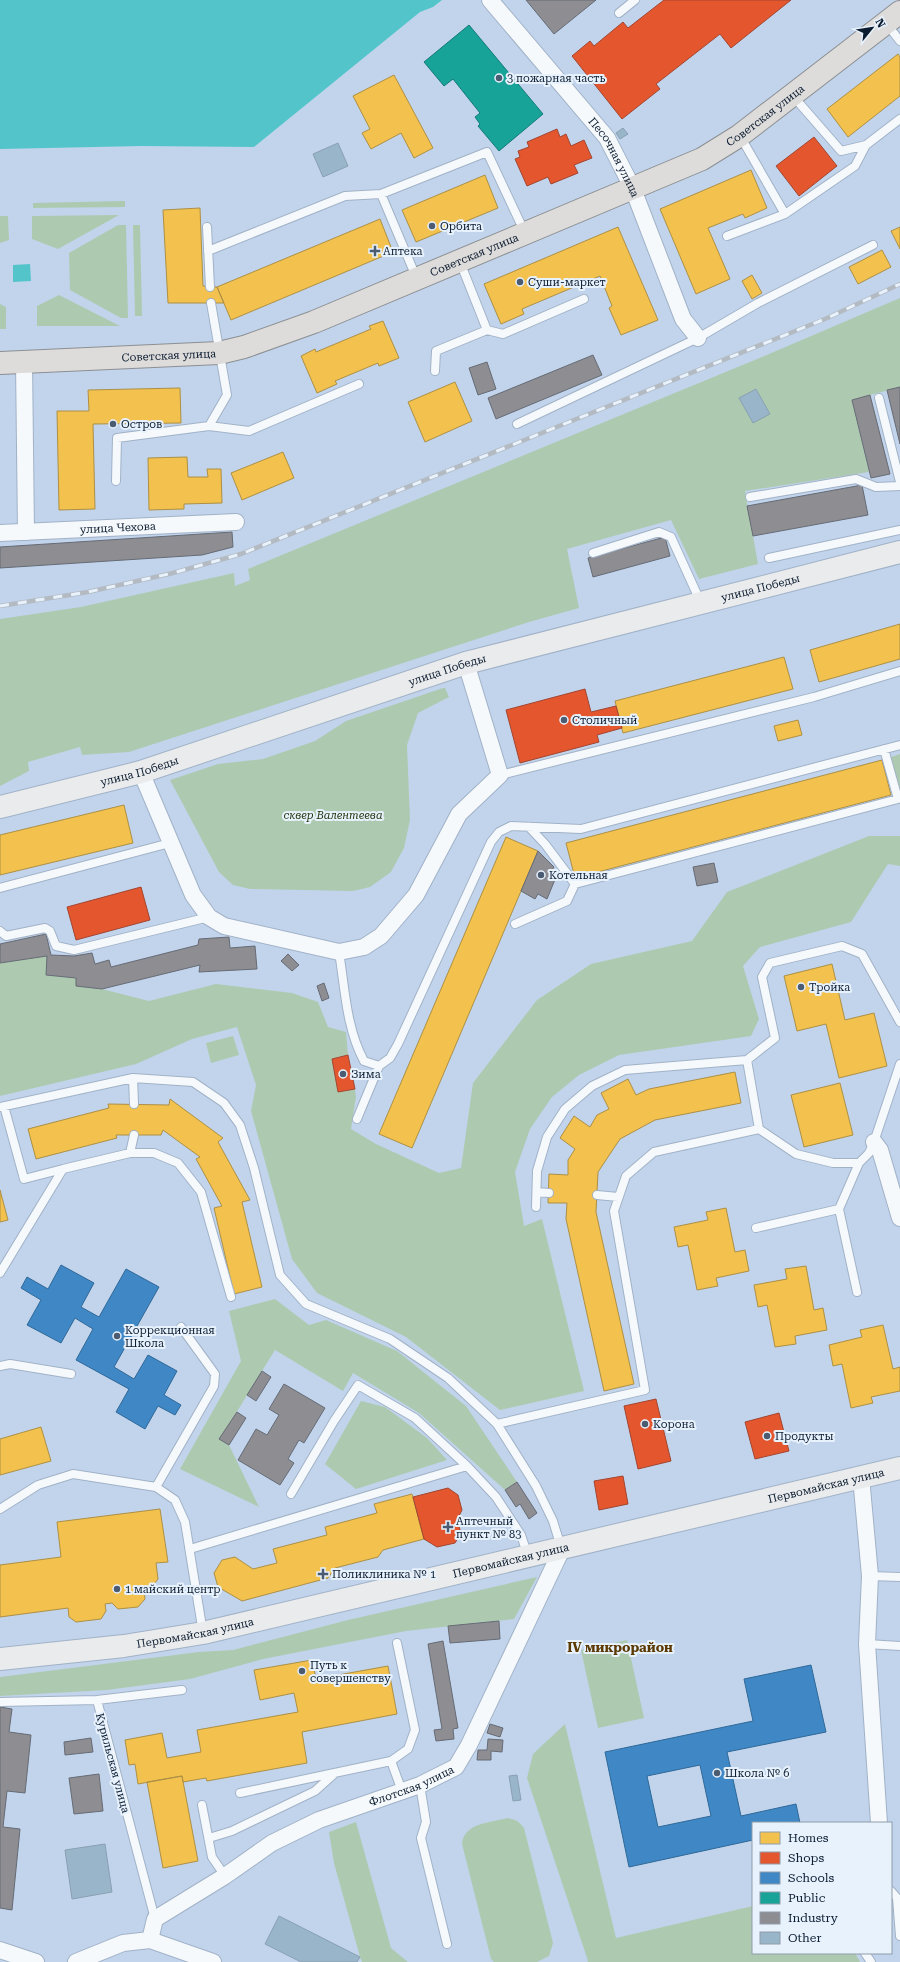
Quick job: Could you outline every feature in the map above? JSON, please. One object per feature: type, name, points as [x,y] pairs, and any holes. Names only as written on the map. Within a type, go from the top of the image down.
[{"type":"main road","name":"Советская улица","points":[[0,363],[219,353],[314,322],[702,159],[739,136],[893,18]]},
{"type":"main road","name":"улица Победы","points":[[0,807],[141,772],[466,663],[900,552]]},
{"type":"main road","name":"Первомайская улица","points":[[0,1658],[124,1646],[203,1633],[900,1468]]},
{"type":"street","name":"Песочная улица","points":[[490,0],[607,138],[633,189],[683,319],[698,338]]},
{"type":"street","points":[[24,362],[26,532]]},
{"type":"street","name":"улица Чехова","points":[[0,533],[236,522]]},
{"type":"street","points":[[141,772],[193,895],[209,917],[224,926],[339,952],[364,947],[381,936],[416,894],[459,814],[500,775],[466,663]]},
{"type":"street","points":[[874,1142],[880,1150],[900,1218]]},
{"type":"street","points":[[861,1477],[870,1576],[867,1644],[879,1822]]},
{"type":"street","name":"Флотская улица","points":[[155,1919],[225,1876],[272,1843],[319,1820],[420,1785],[456,1767],[562,1549]]},
{"type":"street","points":[[150,1940],[155,1919]]},
{"type":"street","points":[[76,1962],[123,1943],[150,1940],[213,1962]]},
{"type":"street","points":[[0,1950],[36,1962]]},
{"type":"lane","points":[[619,13],[635,0]]},
{"type":"lane","points":[[893,18],[900,41]]},
{"type":"lane","points":[[793,95],[841,151],[866,145],[900,119]]},
{"type":"lane","points":[[739,136],[785,214]]},
{"type":"lane","points":[[727,236],[785,214],[855,166],[866,145]]},
{"type":"lane","points":[[208,251],[345,196],[381,194],[487,152],[526,234]]},
{"type":"lane","points":[[381,194],[417,280]]},
{"type":"lane","points":[[207,228],[210,287]]},
{"type":"lane","points":[[517,424],[698,338],[758,303],[873,245]]},
{"type":"lane","points":[[460,261],[487,330]]},
{"type":"lane","points":[[435,371],[436,351],[487,330],[503,334],[584,299]]},
{"type":"lane","points":[[209,426],[227,395],[211,303]]},
{"type":"lane","points":[[116,481],[117,438],[209,426],[249,431],[359,384]]},
{"type":"lane","points":[[879,398],[900,482]]},
{"type":"lane","points":[[750,497],[856,479],[876,487],[900,486]]},
{"type":"lane","points":[[769,558],[900,530]]},
{"type":"lane","points":[[593,553],[659,532],[671,536],[701,603]]},
{"type":"lane","points":[[500,775],[814,697],[900,671]]},
{"type":"lane","points":[[357,1119],[379,1066],[390,1058],[398,1044],[491,842],[499,832],[511,826],[581,829],[900,745]]},
{"type":"lane","points":[[575,884],[898,799],[884,749]]},
{"type":"lane","points":[[529,827],[545,844],[575,884]]},
{"type":"lane","points":[[0,888],[170,843]]},
{"type":"lane","points":[[515,924],[567,901],[575,884]]},
{"type":"lane","points":[[0,931],[6,936],[45,928],[50,931],[56,946],[74,950],[209,917]]},
{"type":"lane","points":[[536,1207],[537,1171],[547,1137],[566,1109],[592,1086],[625,1070],[746,1060],[774,1038],[762,977],[770,963],[842,946],[862,954],[900,1022]]},
{"type":"lane","points":[[339,952],[347,1003],[356,1046],[364,1061],[379,1066]]},
{"type":"lane","points":[[746,1060],[759,1129],[796,1154],[833,1163],[859,1162]]},
{"type":"lane","points":[[857,1292],[839,1209],[859,1162],[869,1153],[874,1142],[900,1064]]},
{"type":"lane","points":[[133,1078],[134,1104]]},
{"type":"lane","points":[[231,1297],[201,1192],[178,1162],[154,1153],[130,1153],[24,1179],[2,1107],[133,1078],[193,1082],[224,1103],[240,1125],[254,1168],[280,1275],[306,1304],[390,1339],[442,1374],[497,1424],[536,1486],[553,1521],[562,1549]]},
{"type":"lane","points":[[497,1424],[645,1390],[614,1211],[626,1176],[654,1152],[759,1129]]},
{"type":"lane","points":[[130,1153],[134,1135]]},
{"type":"lane","points":[[0,1273],[63,1169]]},
{"type":"lane","points":[[537,1192],[549,1193]]},
{"type":"lane","points":[[597,1195],[618,1196]]},
{"type":"lane","points":[[756,1228],[839,1209]]},
{"type":"lane","points":[[156,1487],[214,1386],[215,1374],[181,1327]]},
{"type":"lane","points":[[0,1366],[10,1364],[70,1374]]},
{"type":"lane","points":[[290,1494],[334,1420],[358,1384],[415,1418],[467,1466],[496,1497],[522,1535],[528,1557]]},
{"type":"lane","points":[[190,1549],[467,1466]]},
{"type":"lane","points":[[0,1509],[38,1485],[73,1474],[156,1487],[175,1500],[185,1522],[203,1633]]},
{"type":"lane","points":[[870,1576],[900,1577]]},
{"type":"lane","points":[[240,1793],[391,1761],[408,1748],[415,1730],[397,1642]]},
{"type":"lane","points":[[867,1644],[900,1646]]},
{"type":"lane","points":[[97,1700],[182,1690]]},
{"type":"lane","name":"Курильская улица","points":[[0,1702],[97,1700],[155,1919]]},
{"type":"lane","points":[[391,1761],[402,1791]]},
{"type":"lane","points":[[209,1838],[232,1832],[316,1791],[334,1773]]},
{"type":"lane","points":[[420,1785],[426,1822],[422,1838],[447,1944]]},
{"type":"lane","points":[[202,1805],[212,1857],[225,1876]]},
{"type":"lane","points":[[898,1898],[900,1936]]},
{"type":"green space","points":[[125,201],[125,207],[33,208],[33,203]]},
{"type":"green space","points":[[119,215],[58,249],[32,239],[32,216]]},
{"type":"green space","points":[[0,216],[8,216],[9,240],[0,243]]},
{"type":"green space","points":[[118,225],[126,225],[128,318],[121,318],[70,290],[69,253]]},
{"type":"green space","points":[[133,225],[140,225],[142,316],[135,316]]},
{"type":"green space","points":[[59,295],[120,326],[37,326],[37,306]]},
{"type":"green space","points":[[900,298],[900,387],[852,400],[869,472],[745,491],[758,564],[699,579],[671,520],[567,549],[579,608],[529,622],[129,752],[82,755],[80,747],[28,762],[29,771],[0,786],[0,619],[81,607],[234,573],[235,586],[250,580],[248,569],[762,357]]},
{"type":"green space","points":[[0,304],[6,307],[6,329],[0,329]]},
{"type":"green space","name":"сквер Валентеева","points":[[445,688],[449,697],[418,713],[407,745],[410,820],[404,848],[391,872],[370,887],[353,891],[250,889],[233,885],[219,872],[170,780],[218,764],[263,759],[315,741],[346,721]]},
{"type":"green space","points":[[900,754],[900,791],[891,757]]},
{"type":"green space","points":[[869,836],[900,836],[900,866],[888,864],[851,922],[760,947],[743,966],[759,1019],[751,1036],[619,1055],[579,1075],[552,1097],[530,1129],[515,1172],[524,1226],[542,1219],[584,1391],[500,1410],[406,1337],[317,1293],[292,1259],[251,1111],[256,1085],[237,1027],[192,1039],[136,1064],[0,1096],[0,963],[47,956],[46,975],[76,978],[76,986],[102,989],[149,1001],[216,984],[292,993],[318,1002],[328,1027],[346,1032],[348,1055],[332,1059],[338,1092],[355,1089],[356,1097],[351,1129],[376,1144],[439,1173],[461,1168],[473,1083],[537,1000],[591,964],[692,941],[727,892]]},
{"type":"green space","points":[[233,1036],[239,1055],[211,1063],[206,1043]]},
{"type":"green space","points":[[275,1299],[309,1325],[326,1320],[397,1351],[466,1406],[517,1482],[505,1490],[419,1413],[353,1373],[343,1391],[275,1350],[220,1439],[229,1445],[259,1507],[180,1469],[241,1361],[229,1311]]},
{"type":"green space","points":[[361,1401],[385,1407],[427,1438],[447,1460],[356,1489],[325,1464]]},
{"type":"green space","points":[[537,1577],[514,1619],[406,1631],[263,1659],[190,1679],[107,1690],[0,1696],[0,1677],[199,1652],[233,1650],[348,1620]]},
{"type":"green space","points":[[627,1640],[644,1718],[598,1728],[581,1650]]},
{"type":"green space","points":[[565,1724],[616,1938],[752,1906],[752,1954],[856,1954],[860,1962],[587,1962],[588,1961],[527,1778],[533,1754]]},
{"type":"green space","points":[[507,1818],[517,1821],[524,1828],[553,1943],[549,1956],[537,1962],[494,1962],[491,1959],[462,1844],[467,1832],[472,1828],[485,1823]]},
{"type":"green space","points":[[356,1822],[391,1948],[408,1962],[362,1962],[360,1957],[334,1863],[329,1832]]},
{"type":"shaded area","points":[[0,0],[442,0],[433,7],[420,12],[254,147],[142,146],[0,149]]},
{"type":"shaded area","points":[[30,264],[31,281],[13,282],[13,265]]},
{"type":"building: Homes","points":[[898,54],[900,57],[900,96],[848,137],[827,109]]},
{"type":"building: Homes","points":[[394,75],[433,148],[414,158],[401,133],[371,149],[362,133],[370,129],[353,96]]},
{"type":"building: Homes","points":[[751,170],[767,208],[745,218],[743,214],[708,228],[730,279],[696,294],[660,209]]},
{"type":"building: Homes","points":[[485,175],[498,208],[416,242],[402,210]]},
{"type":"building: Homes","points":[[200,208],[203,286],[217,287],[224,303],[168,303],[163,210]]},
{"type":"building: Homes","points":[[380,219],[393,252],[231,320],[217,287]]},
{"type":"building: Homes","points":[[618,227],[658,320],[621,335],[609,308],[612,306],[600,276],[522,309],[524,314],[501,324],[484,284]]},
{"type":"building: Homes","points":[[900,227],[900,249],[891,231]]},
{"type":"building: Homes","points":[[882,250],[891,267],[858,284],[849,267]]},
{"type":"building: Homes","points":[[752,275],[762,293],[752,299],[742,281]]},
{"type":"building: Homes","points":[[383,321],[399,358],[379,366],[378,363],[335,381],[337,384],[317,393],[301,356],[315,349],[316,352],[371,329],[369,326]]},
{"type":"building: Homes","points":[[455,382],[472,421],[425,442],[408,402]]},
{"type":"building: Homes","points":[[180,388],[181,423],[93,424],[95,509],[59,510],[57,411],[89,411],[88,390]]},
{"type":"building: Homes","points":[[283,452],[294,478],[242,500],[231,473]]},
{"type":"building: Homes","points":[[187,457],[188,477],[208,477],[207,469],[221,469],[222,503],[184,504],[184,509],[149,510],[148,458]]},
{"type":"building: Homes","points":[[900,624],[900,659],[819,682],[810,650]]},
{"type":"building: Homes","points":[[784,657],[793,689],[623,733],[615,701]]},
{"type":"building: Homes","points":[[798,720],[802,735],[778,741],[774,726]]},
{"type":"building: Homes","points":[[882,760],[891,795],[575,878],[566,843]]},
{"type":"building: Homes","points":[[124,805],[133,843],[0,875],[0,835]]},
{"type":"building: Homes","points":[[506,837],[538,851],[412,1148],[379,1134]]},
{"type":"building: Homes","points":[[832,964],[845,1020],[874,1013],[887,1066],[839,1078],[826,1024],[797,1031],[784,976]]},
{"type":"building: Homes","points":[[735,1072],[741,1103],[655,1120],[620,1139],[598,1172],[596,1212],[634,1384],[604,1391],[566,1219],[567,1203],[548,1203],[549,1174],[568,1175],[568,1160],[575,1149],[560,1138],[574,1116],[590,1127],[597,1115],[609,1109],[601,1093],[628,1079],[636,1095],[649,1089]]},
{"type":"building: Homes","points":[[840,1083],[853,1135],[804,1147],[791,1095]]},
{"type":"building: Homes","points":[[170,1099],[223,1138],[218,1142],[250,1200],[242,1202],[262,1287],[234,1294],[214,1208],[222,1206],[196,1159],[200,1157],[163,1130],[161,1135],[116,1135],[117,1138],[36,1159],[28,1129],[109,1108],[108,1104],[169,1105]]},
{"type":"building: Homes","points":[[0,1190],[8,1220],[0,1222]]},
{"type":"building: Homes","points":[[726,1208],[735,1252],[745,1250],[749,1271],[716,1278],[718,1286],[697,1290],[688,1245],[678,1247],[674,1227],[708,1220],[706,1212]]},
{"type":"building: Homes","points":[[806,1266],[814,1310],[823,1308],[827,1330],[795,1336],[796,1344],[775,1347],[767,1305],[758,1307],[754,1285],[787,1279],[785,1269]]},
{"type":"building: Homes","points":[[883,1325],[893,1369],[900,1367],[900,1391],[871,1397],[873,1403],[851,1408],[842,1364],[833,1366],[829,1345],[862,1337],[860,1330]]},
{"type":"building: Homes","points":[[41,1427],[51,1461],[0,1475],[0,1439]]},
{"type":"building: Homes","points":[[412,1494],[424,1539],[383,1550],[378,1557],[335,1568],[328,1578],[242,1601],[218,1587],[214,1573],[222,1560],[235,1557],[253,1569],[277,1563],[273,1549],[327,1535],[325,1527],[377,1513],[374,1504]]},
{"type":"building: Homes","points":[[160,1509],[168,1562],[156,1563],[158,1579],[150,1589],[144,1589],[145,1599],[138,1607],[118,1609],[112,1603],[105,1604],[106,1611],[101,1619],[76,1622],[69,1617],[68,1608],[0,1617],[0,1565],[61,1557],[57,1522]]},
{"type":"building: Homes","points":[[312,1660],[316,1679],[388,1666],[397,1714],[302,1732],[307,1763],[207,1781],[206,1778],[183,1782],[182,1776],[138,1784],[135,1764],[129,1765],[125,1740],[162,1733],[167,1758],[201,1752],[197,1730],[298,1712],[294,1693],[260,1700],[254,1670]]},
{"type":"building: Homes","points":[[182,1776],[198,1861],[163,1868],[147,1782]]},
{"type":"building: Shops","points":[[664,0],[791,0],[731,48],[720,34],[656,84],[660,89],[622,119],[572,56],[590,41],[594,46],[623,22],[628,28]]},
{"type":"building: Shops","points":[[557,129],[560,137],[566,134],[571,146],[584,140],[592,158],[574,165],[578,173],[551,184],[548,177],[527,186],[515,159],[520,157],[518,151],[529,147],[527,142]]},
{"type":"building: Shops","points":[[814,137],[837,166],[799,196],[776,166]]},
{"type":"building: Shops","name":"Столичный","points":[[585,689],[591,712],[616,706],[622,728],[597,735],[599,742],[520,763],[506,710]]},
{"type":"building: Shops","points":[[141,887],[150,920],[76,940],[67,907]]},
{"type":"building: Shops","name":"Зима","points":[[348,1055],[355,1089],[338,1092],[332,1059]]},
{"type":"building: Shops","name":"Корона","points":[[656,1399],[671,1461],[638,1469],[624,1406]]},
{"type":"building: Shops","name":"Продукты","points":[[779,1413],[789,1451],[755,1459],[745,1422]]},
{"type":"building: Shops","points":[[623,1476],[628,1504],[599,1510],[594,1481]]},
{"type":"building: Shops","points":[[448,1488],[458,1495],[462,1510],[457,1520],[461,1533],[455,1543],[437,1547],[424,1539],[413,1497]]},
{"type":"building: Schools","points":[[61,1265],[94,1283],[81,1307],[99,1317],[126,1269],[159,1287],[114,1367],[134,1379],[148,1355],[177,1371],[164,1395],[181,1405],[175,1415],[158,1406],[145,1429],[116,1412],[129,1389],[76,1360],[93,1329],[75,1318],[61,1343],[27,1325],[41,1300],[21,1288],[27,1277],[48,1289]]},
{"type":"building: Schools","points":[[811,1665],[826,1732],[727,1752],[741,1816],[796,1804],[800,1822],[752,1822],[752,1840],[629,1867],[605,1752],[753,1721],[744,1679]],"holes":[[[700,1765],[711,1816],[658,1827],[647,1776]]]},
{"type":"building: Public","points":[[469,25],[543,114],[499,151],[478,126],[480,124],[475,117],[480,113],[453,79],[444,86],[424,62]]},
{"type":"building: Industry","points":[[526,0],[596,0],[554,34]]},
{"type":"building: Industry","points":[[593,355],[602,375],[496,419],[488,398]]},
{"type":"building: Industry","points":[[487,362],[496,389],[478,395],[469,368]]},
{"type":"building: Industry","points":[[900,387],[900,444],[887,390]]},
{"type":"building: Industry","points":[[870,395],[890,474],[871,478],[852,400]]},
{"type":"building: Industry","points":[[862,485],[868,515],[753,536],[747,506]]},
{"type":"building: Industry","points":[[232,532],[233,547],[202,555],[0,568],[0,547]]},
{"type":"building: Industry","points":[[665,537],[670,556],[593,577],[588,558]]},
{"type":"building: Industry","name":"Котельная","points":[[538,851],[554,867],[551,872],[556,877],[547,899],[538,894],[535,899],[521,891]]},
{"type":"building: Industry","points":[[714,863],[718,882],[697,886],[693,867]]},
{"type":"building: Industry","points":[[46,934],[51,955],[74,956],[92,953],[95,964],[109,960],[111,967],[198,945],[199,939],[229,937],[230,948],[255,946],[257,969],[199,972],[200,965],[102,989],[76,986],[76,978],[46,975],[47,956],[0,963],[0,944]]},
{"type":"building: Industry","points":[[288,954],[299,965],[292,971],[281,961]]},
{"type":"building: Industry","points":[[324,983],[329,998],[322,1001],[317,986]]},
{"type":"building: Industry","points":[[262,1371],[271,1377],[256,1401],[247,1395]]},
{"type":"building: Industry","points":[[284,1384],[325,1408],[304,1443],[299,1440],[288,1459],[294,1463],[280,1485],[238,1460],[256,1429],[267,1435],[279,1415],[269,1409]]},
{"type":"building: Industry","points":[[237,1412],[246,1418],[229,1445],[219,1439]]},
{"type":"building: Industry","points":[[517,1482],[537,1513],[529,1519],[520,1504],[516,1507],[505,1490]]},
{"type":"building: Industry","points":[[499,1621],[500,1639],[450,1643],[448,1626]]},
{"type":"building: Industry","points":[[443,1641],[458,1728],[453,1729],[454,1739],[436,1741],[434,1730],[442,1729],[428,1644]]},
{"type":"building: Industry","points":[[0,1707],[12,1709],[9,1732],[31,1735],[25,1793],[7,1791],[3,1827],[20,1829],[12,1910],[0,1908]]},
{"type":"building: Industry","points":[[490,1724],[503,1728],[500,1737],[487,1733]]},
{"type":"building: Industry","points":[[91,1738],[93,1752],[65,1755],[64,1742]]},
{"type":"building: Industry","points":[[488,1739],[503,1740],[502,1752],[491,1751],[491,1760],[477,1760],[478,1750],[487,1750]]},
{"type":"building: Industry","points":[[99,1774],[103,1811],[74,1814],[69,1778]]},
{"type":"building: Other","points":[[623,128],[628,134],[620,139],[616,133]]},
{"type":"building: Other","points":[[338,143],[348,166],[323,177],[313,154]]},
{"type":"building: Other","points":[[756,389],[770,414],[753,423],[739,398]]},
{"type":"building: Other","points":[[517,1775],[521,1800],[513,1801],[509,1776]]},
{"type":"building: Other","points":[[105,1844],[112,1892],[72,1899],[65,1850]]},
{"type":"building: Other","points":[[279,1916],[360,1957],[357,1962],[301,1962],[265,1944]]},
{"type":"railway","points":[[0,606],[88,592],[173,573],[241,554],[825,319],[900,284]]},
{"type":"place","name":"3 пожарная часть","points":[[499,78]]},
{"type":"place","name":"Орбита","points":[[432,226]]},
{"type":"place","name":"Аптека","points":[[375,251]]},
{"type":"place","name":"Суши-маркет","points":[[520,282]]},
{"type":"place","name":"Остров","points":[[113,424]]},
{"type":"place","name":"Столичный","points":[[564,720]]},
{"type":"place","name":"Котельная","points":[[541,875]]},
{"type":"place","name":"Тройка","points":[[801,987]]},
{"type":"place","name":"Зима","points":[[343,1074]]},
{"type":"place","name":"Коррекционная Школа","points":[[117,1336]]},
{"type":"place","name":"Корона","points":[[645,1424]]},
{"type":"place","name":"Продукты","points":[[767,1436]]},
{"type":"place","name":"Аптечный пункт № 83","points":[[448,1527]]},
{"type":"place","name":"Поликлиника № 1","points":[[323,1574]]},
{"type":"place","name":"1 майский центр","points":[[117,1589]]},
{"type":"place","name":"Путь к совершенству","points":[[302,1671]]},
{"type":"place","name":"Школа № 6","points":[[717,1773]]},
{"type":"district","name":"IV микрорайон","points":[[620,1647]]}]
